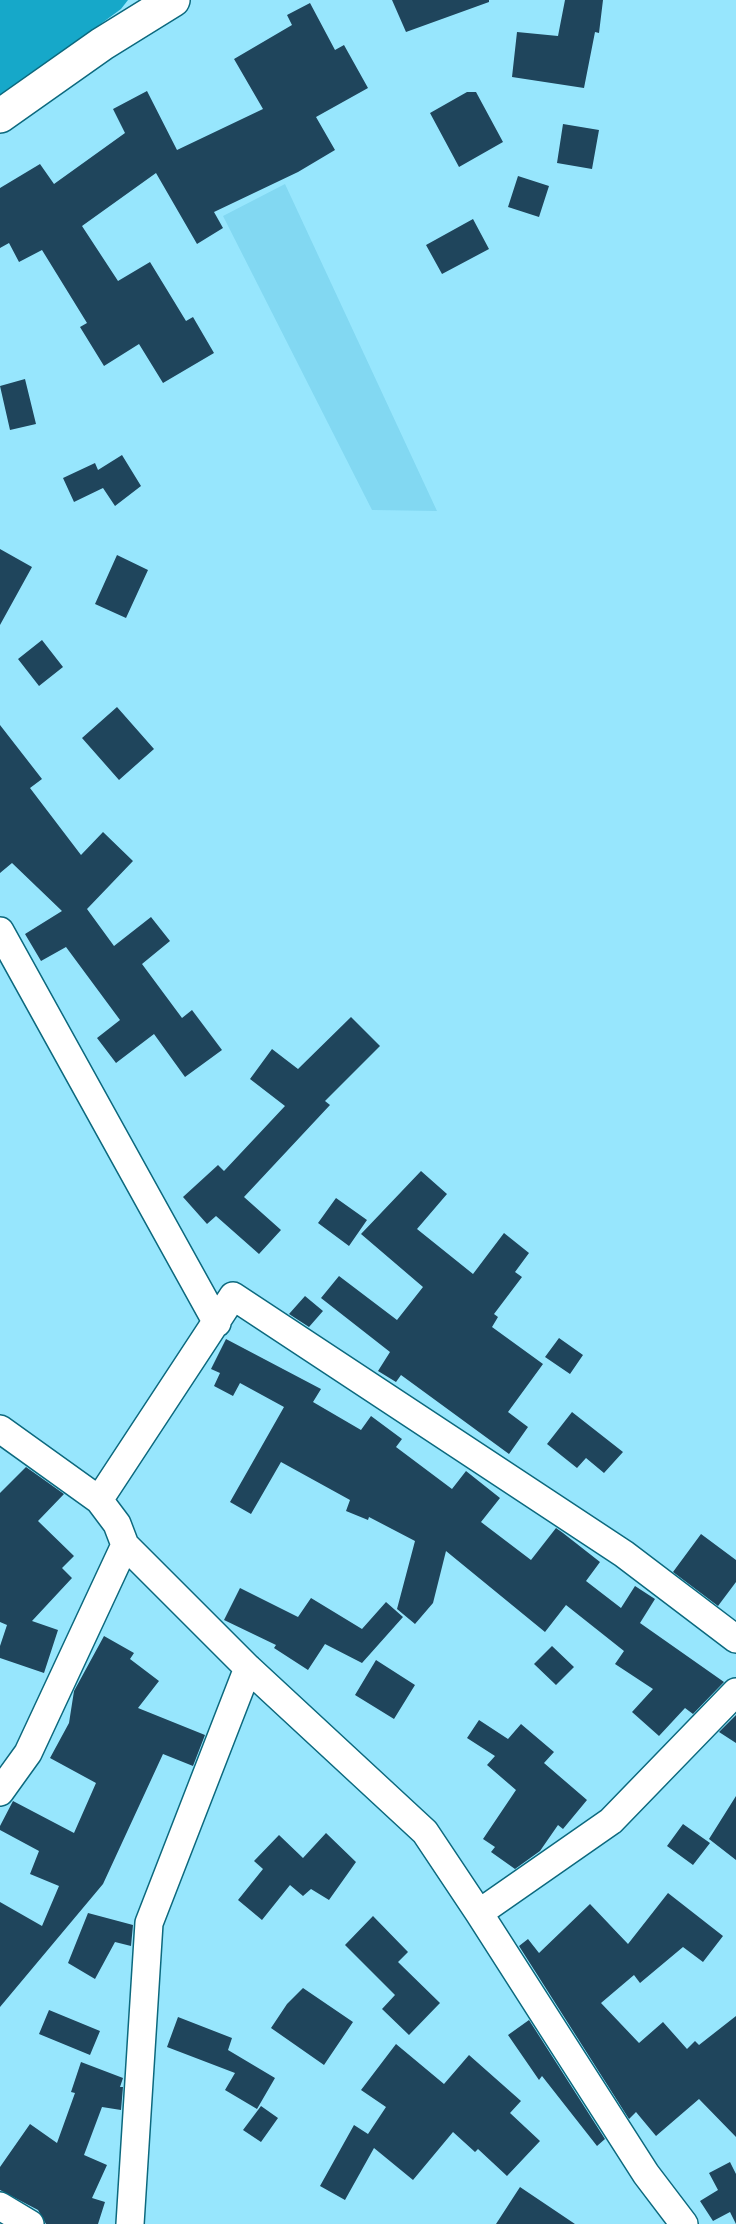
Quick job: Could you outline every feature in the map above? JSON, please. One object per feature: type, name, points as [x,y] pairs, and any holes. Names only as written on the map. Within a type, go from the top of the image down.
[{"type":"main road","points":[[0,116],[102,44],[173,0]]},
{"type":"street","points":[[0,932],[217,1323]]},
{"type":"street","points":[[99,1500],[233,1296],[624,1554],[736,1639]]},
{"type":"street","points":[[0,1429],[99,1500],[117,1524],[125,1545],[248,1668],[424,1833],[479,1913],[646,2174],[684,2224]]},
{"type":"street","points":[[0,1792],[27,1753],[125,1545]]},
{"type":"street","points":[[130,2224],[149,1923],[248,1668]]},
{"type":"street","points":[[479,1913],[611,1821],[736,1692]]},
{"type":"street","points":[[0,2206],[30,2224]]},
{"type":"shaded area","points":[[0,0],[128,0],[121,9],[0,98]]},
{"type":"shaded area","points":[[285,184],[437,511],[372,510],[223,216]]},
{"type":"building","points":[[392,0],[489,0],[489,2],[406,32]]},
{"type":"building","points":[[565,0],[603,0],[599,33],[595,32],[584,88],[512,77],[517,32],[558,36]]},
{"type":"building","points":[[310,3],[335,50],[344,45],[368,88],[316,117],[335,150],[298,172],[214,212],[223,228],[197,244],[156,173],[82,226],[118,281],[150,262],[186,321],[193,317],[214,353],[163,383],[139,344],[104,366],[80,327],[87,323],[42,250],[19,262],[9,243],[0,248],[0,188],[40,164],[54,184],[125,133],[113,109],[147,91],[177,150],[263,109],[234,59],[292,25],[287,15]]},
{"type":"building","points":[[467,92],[476,92],[503,142],[459,167],[430,113]]},
{"type":"building","points":[[563,124],[599,130],[592,169],[557,163]]},
{"type":"building","points":[[518,176],[549,186],[539,217],[508,207]]},
{"type":"building","points":[[473,219],[489,249],[442,274],[426,245]]},
{"type":"building","points":[[25,379],[36,424],[10,430],[0,386]]},
{"type":"building","points":[[122,455],[141,486],[115,506],[103,488],[74,502],[63,478],[95,463],[98,470]]},
{"type":"building","points":[[0,549],[32,567],[0,625]]},
{"type":"building","points":[[117,555],[148,570],[126,618],[95,604]]},
{"type":"building","points":[[42,640],[63,667],[39,686],[18,659]]},
{"type":"building","points":[[117,707],[154,749],[119,780],[82,738]]},
{"type":"building","points":[[0,725],[42,779],[30,788],[81,855],[103,832],[133,861],[87,909],[114,946],[151,917],[170,941],[142,964],[182,1018],[192,1010],[222,1050],[185,1077],[154,1034],[116,1063],[97,1038],[120,1020],[66,947],[41,961],[25,934],[62,911],[12,863],[0,873]]},
{"type":"building","points":[[351,1017],[380,1046],[325,1101],[330,1105],[244,1197],[281,1230],[259,1254],[216,1216],[207,1224],[183,1197],[218,1165],[224,1171],[285,1106],[250,1079],[272,1049],[298,1069]]},
{"type":"building","points":[[421,1171],[447,1194],[417,1229],[473,1274],[504,1233],[529,1253],[515,1272],[522,1277],[494,1314],[498,1317],[492,1327],[543,1364],[508,1412],[528,1427],[509,1454],[401,1375],[396,1382],[378,1371],[390,1352],[321,1298],[339,1276],[397,1320],[423,1287],[361,1234]]},
{"type":"building","points":[[336,1198],[367,1220],[349,1246],[318,1223]]},
{"type":"building","points":[[305,1296],[323,1311],[309,1327],[289,1314]]},
{"type":"building","points":[[559,1338],[583,1355],[570,1374],[545,1357]]},
{"type":"building","points":[[226,1339],[321,1389],[313,1402],[361,1430],[371,1416],[402,1439],[396,1447],[452,1489],[466,1471],[500,1498],[481,1522],[531,1560],[556,1528],[600,1562],[586,1581],[621,1608],[635,1586],[655,1599],[640,1623],[724,1682],[693,1714],[685,1708],[659,1736],[632,1712],[653,1689],[615,1664],[624,1651],[566,1605],[545,1632],[446,1551],[433,1603],[415,1624],[397,1609],[415,1541],[369,1517],[368,1520],[346,1511],[350,1500],[281,1462],[251,1514],[230,1502],[284,1407],[240,1383],[233,1396],[214,1386],[220,1373],[211,1369]]},
{"type":"building","points":[[572,1412],[623,1452],[604,1473],[586,1458],[577,1468],[547,1444]]},
{"type":"building","points":[[26,1467],[64,1494],[38,1521],[74,1556],[62,1568],[72,1578],[32,1621],[58,1630],[44,1673],[0,1658],[0,1646],[7,1625],[0,1622],[0,1493]]},
{"type":"building","points":[[701,1534],[736,1560],[736,1582],[718,1606],[673,1572]]},
{"type":"building","points":[[240,1588],[298,1617],[311,1598],[362,1629],[386,1602],[403,1617],[362,1663],[325,1644],[308,1670],[274,1648],[276,1645],[224,1620]]},
{"type":"building","points":[[104,1636],[134,1653],[130,1659],[159,1681],[138,1708],[205,1735],[193,1766],[163,1754],[103,1884],[0,2007],[0,1902],[42,1926],[59,1886],[30,1874],[39,1851],[0,1830],[0,1826],[13,1801],[74,1833],[96,1783],[50,1758],[69,1723],[74,1691]]},
{"type":"building","points":[[552,1646],[574,1667],[556,1685],[534,1664]]},
{"type":"building","points":[[376,1660],[415,1685],[394,1719],[355,1695]]},
{"type":"building","points":[[736,1715],[736,1743],[719,1732]]},
{"type":"building","points":[[479,1720],[508,1739],[521,1724],[554,1752],[544,1763],[587,1800],[563,1829],[558,1825],[540,1851],[515,1869],[491,1852],[495,1847],[483,1839],[516,1790],[487,1765],[495,1756],[467,1738]]},
{"type":"building","points":[[736,1796],[736,1860],[709,1839]]},
{"type":"building","points":[[683,1824],[710,1843],[693,1865],[667,1846]]},
{"type":"building","points":[[326,1833],[356,1862],[329,1900],[311,1889],[303,1896],[290,1885],[262,1920],[238,1900],[263,1869],[254,1861],[279,1835],[303,1858]]},
{"type":"building","points":[[668,1893],[723,1936],[703,1962],[683,1947],[640,1983],[634,1975],[601,2003],[639,2043],[663,2022],[687,2049],[695,2041],[699,2045],[736,2016],[736,2137],[699,2099],[656,2136],[636,2112],[629,2119],[519,1946],[528,1939],[539,1953],[590,1904],[628,1944]]},
{"type":"building","points":[[88,1913],[133,1925],[131,1946],[115,1942],[95,1979],[68,1963]]},
{"type":"building","points":[[373,1916],[408,1952],[398,1962],[440,2003],[409,2035],[382,2009],[395,1995],[345,1945]]},
{"type":"building","points":[[303,1988],[353,2022],[324,2065],[271,2028],[287,2004]]},
{"type":"building","points":[[49,2010],[100,2031],[90,2055],[39,2034]]},
{"type":"building","points":[[178,2017],[232,2038],[228,2050],[275,2078],[257,2109],[225,2090],[235,2073],[167,2047]]},
{"type":"building","points":[[529,2020],[605,2139],[597,2146],[542,2076],[539,2080],[508,2035]]},
{"type":"building","points":[[396,2044],[444,2084],[469,2055],[521,2101],[510,2113],[540,2141],[507,2176],[478,2149],[475,2152],[453,2132],[413,2180],[374,2148],[345,2200],[320,2186],[354,2125],[368,2134],[386,2107],[361,2090]]},
{"type":"building","points":[[81,2062],[123,2078],[120,2087],[123,2087],[121,2110],[102,2107],[84,2155],[107,2165],[92,2198],[105,2202],[98,2224],[46,2224],[38,2210],[0,2190],[0,2167],[30,2124],[57,2143],[75,2093],[71,2092]]},
{"type":"building","points":[[261,2106],[278,2118],[261,2142],[243,2130]]},
{"type":"building","points":[[730,2162],[736,2174],[736,2224],[730,2212],[713,2221],[700,2201],[718,2190],[709,2173]]},
{"type":"building","points":[[520,2187],[575,2224],[496,2224]]}]
